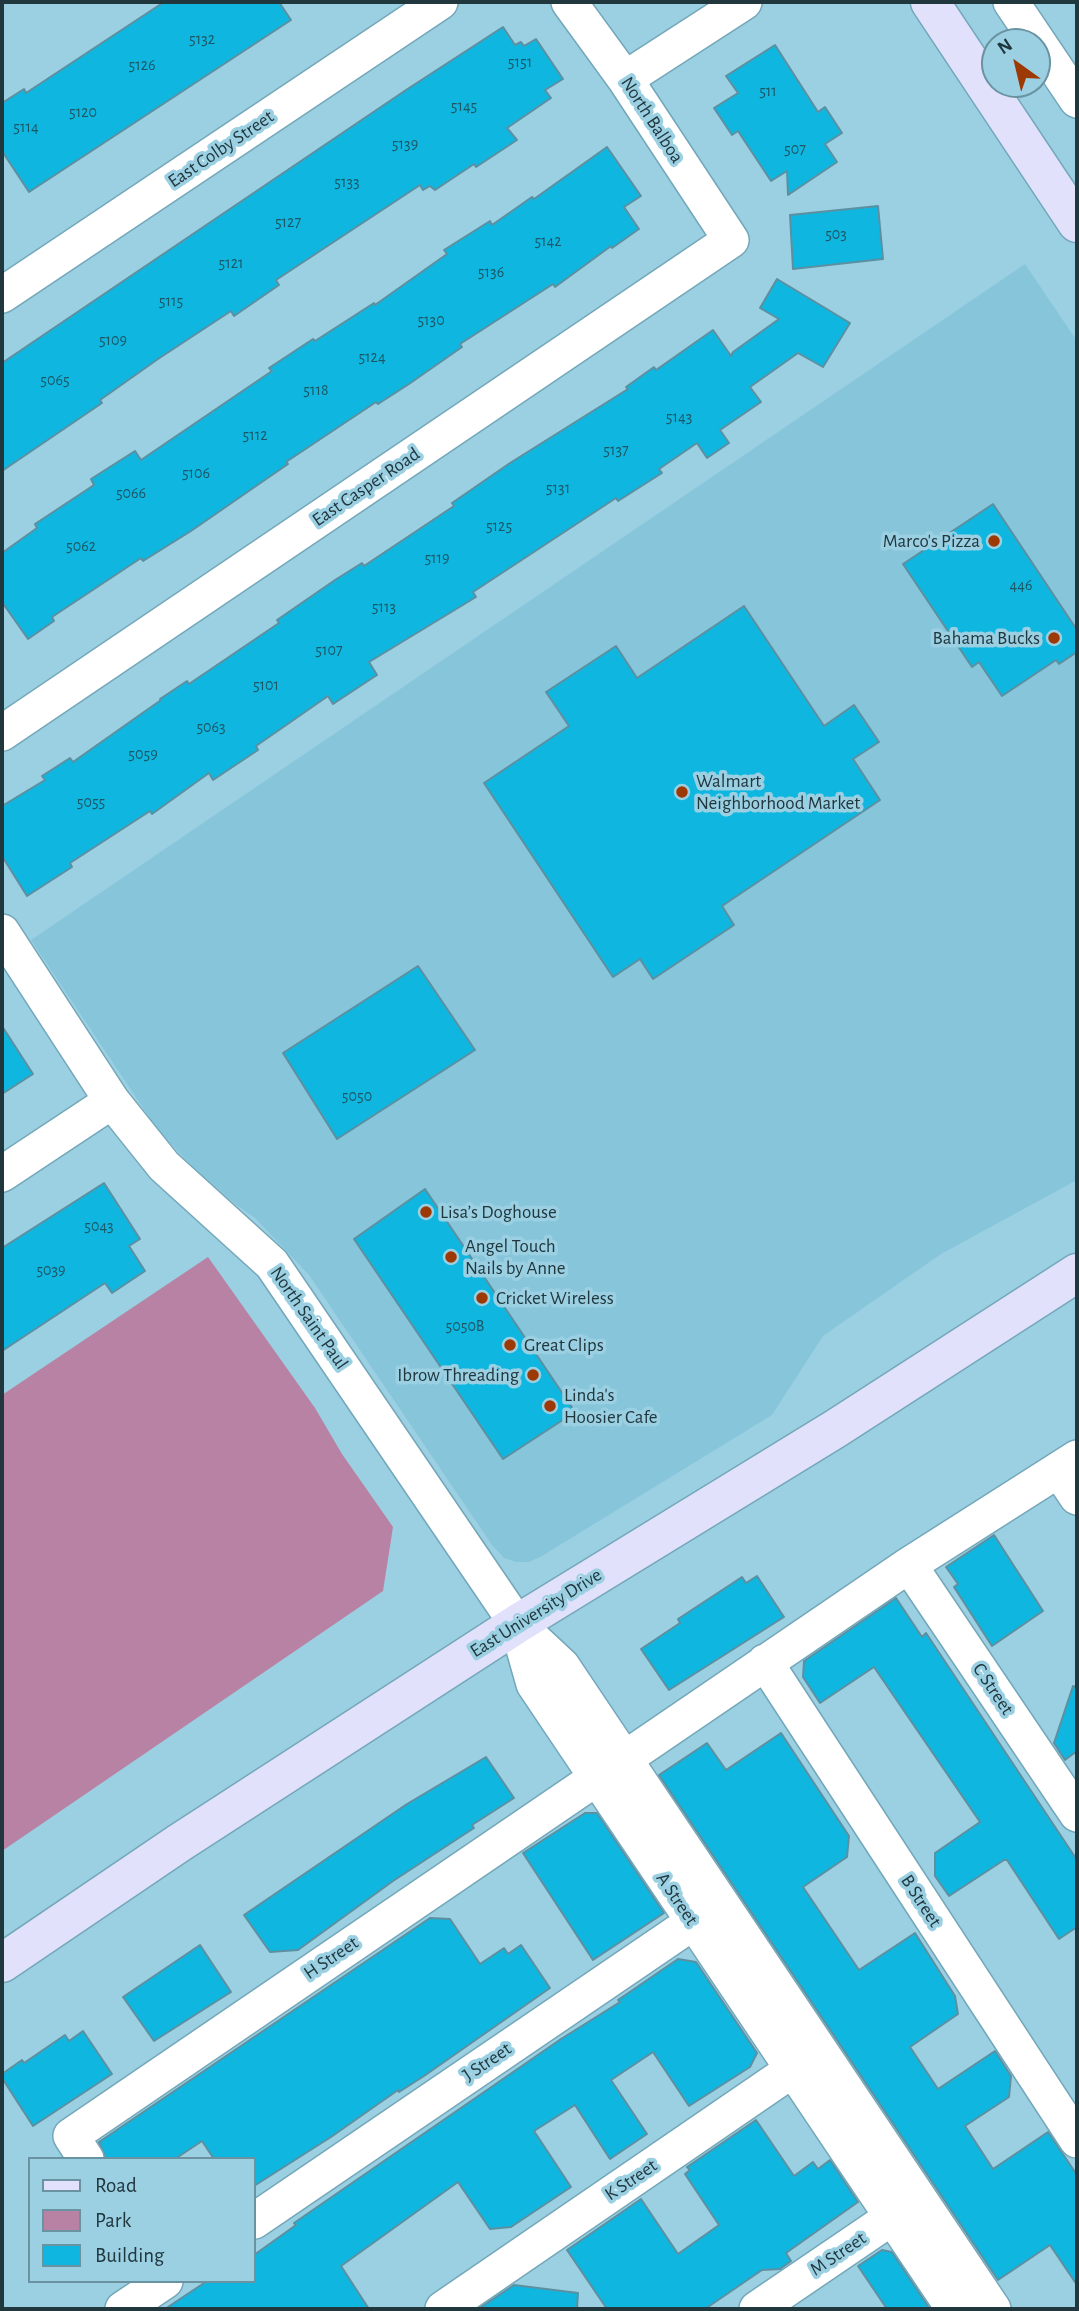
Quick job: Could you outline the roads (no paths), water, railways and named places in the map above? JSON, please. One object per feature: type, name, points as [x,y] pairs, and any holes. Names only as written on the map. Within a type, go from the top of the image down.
[{"type":"main road","points":[[930,2],[1077,223]]},
{"type":"main road","name":"East University Drive","points":[[2,1964],[191,1836],[517,1624],[835,1429],[1077,1273]]},
{"type":"street","name":"East Colby Street","points":[[2,295],[440,2]]},
{"type":"street","name":"North Balboa","points":[[569,2],[625,79],[731,240]]},
{"type":"street","points":[[625,79],[744,2]]},
{"type":"street","points":[[1011,2],[1077,100]]},
{"type":"street","name":"East Casper Road","points":[[2,733],[731,240]]},
{"type":"street","name":"North Saint Paul","points":[[2,932],[112,1101],[163,1166],[272,1264],[517,1624]]},
{"type":"street","points":[[2,1174],[112,1101]]},
{"type":"street","points":[[611,1767],[909,1564],[1071,1475]]},
{"type":"street","name":"C Street","points":[[909,1564],[1077,1814]]},
{"type":"street","name":"A Street","points":[[517,1624],[562,1666],[611,1767],[905,2208],[993,2309]]},
{"type":"street","name":"B Street","points":[[765,1662],[1077,2140]]},
{"type":"street","name":"H Street","points":[[85,2157],[71,2136],[611,1767]]},
{"type":"street","name":"J Street","points":[[256,2220],[707,1913]]},
{"type":"street","name":"K Street","points":[[443,2309],[806,2060]]},
{"type":"street","name":"A Street","points":[[905,2208],[954,2309]]},
{"type":"street","name":"M Street","points":[[757,2309],[905,2208]]},
{"type":"street","points":[[123,2309],[162,2283]]},
{"type":"place","name":"Marco's Pizza","points":[[994,541]]},
{"type":"place","name":"Bahama Bucks","points":[[1054,638]]},
{"type":"place","name":"Walmart Neighborhood Market","points":[[682,792]]},
{"type":"place","name":"Lisa’s Doghouse","points":[[426,1212]]},
{"type":"place","name":"Angel Touch Nails by Anne","points":[[451,1257]]},
{"type":"place","name":"Cricket Wireless","points":[[482,1298]]},
{"type":"place","name":"Great Clips","points":[[510,1345]]},
{"type":"place","name":"Ibrow Threading","points":[[533,1375]]},
{"type":"place","name":"Linda's Hoosier Cafe","points":[[550,1406]]}]
